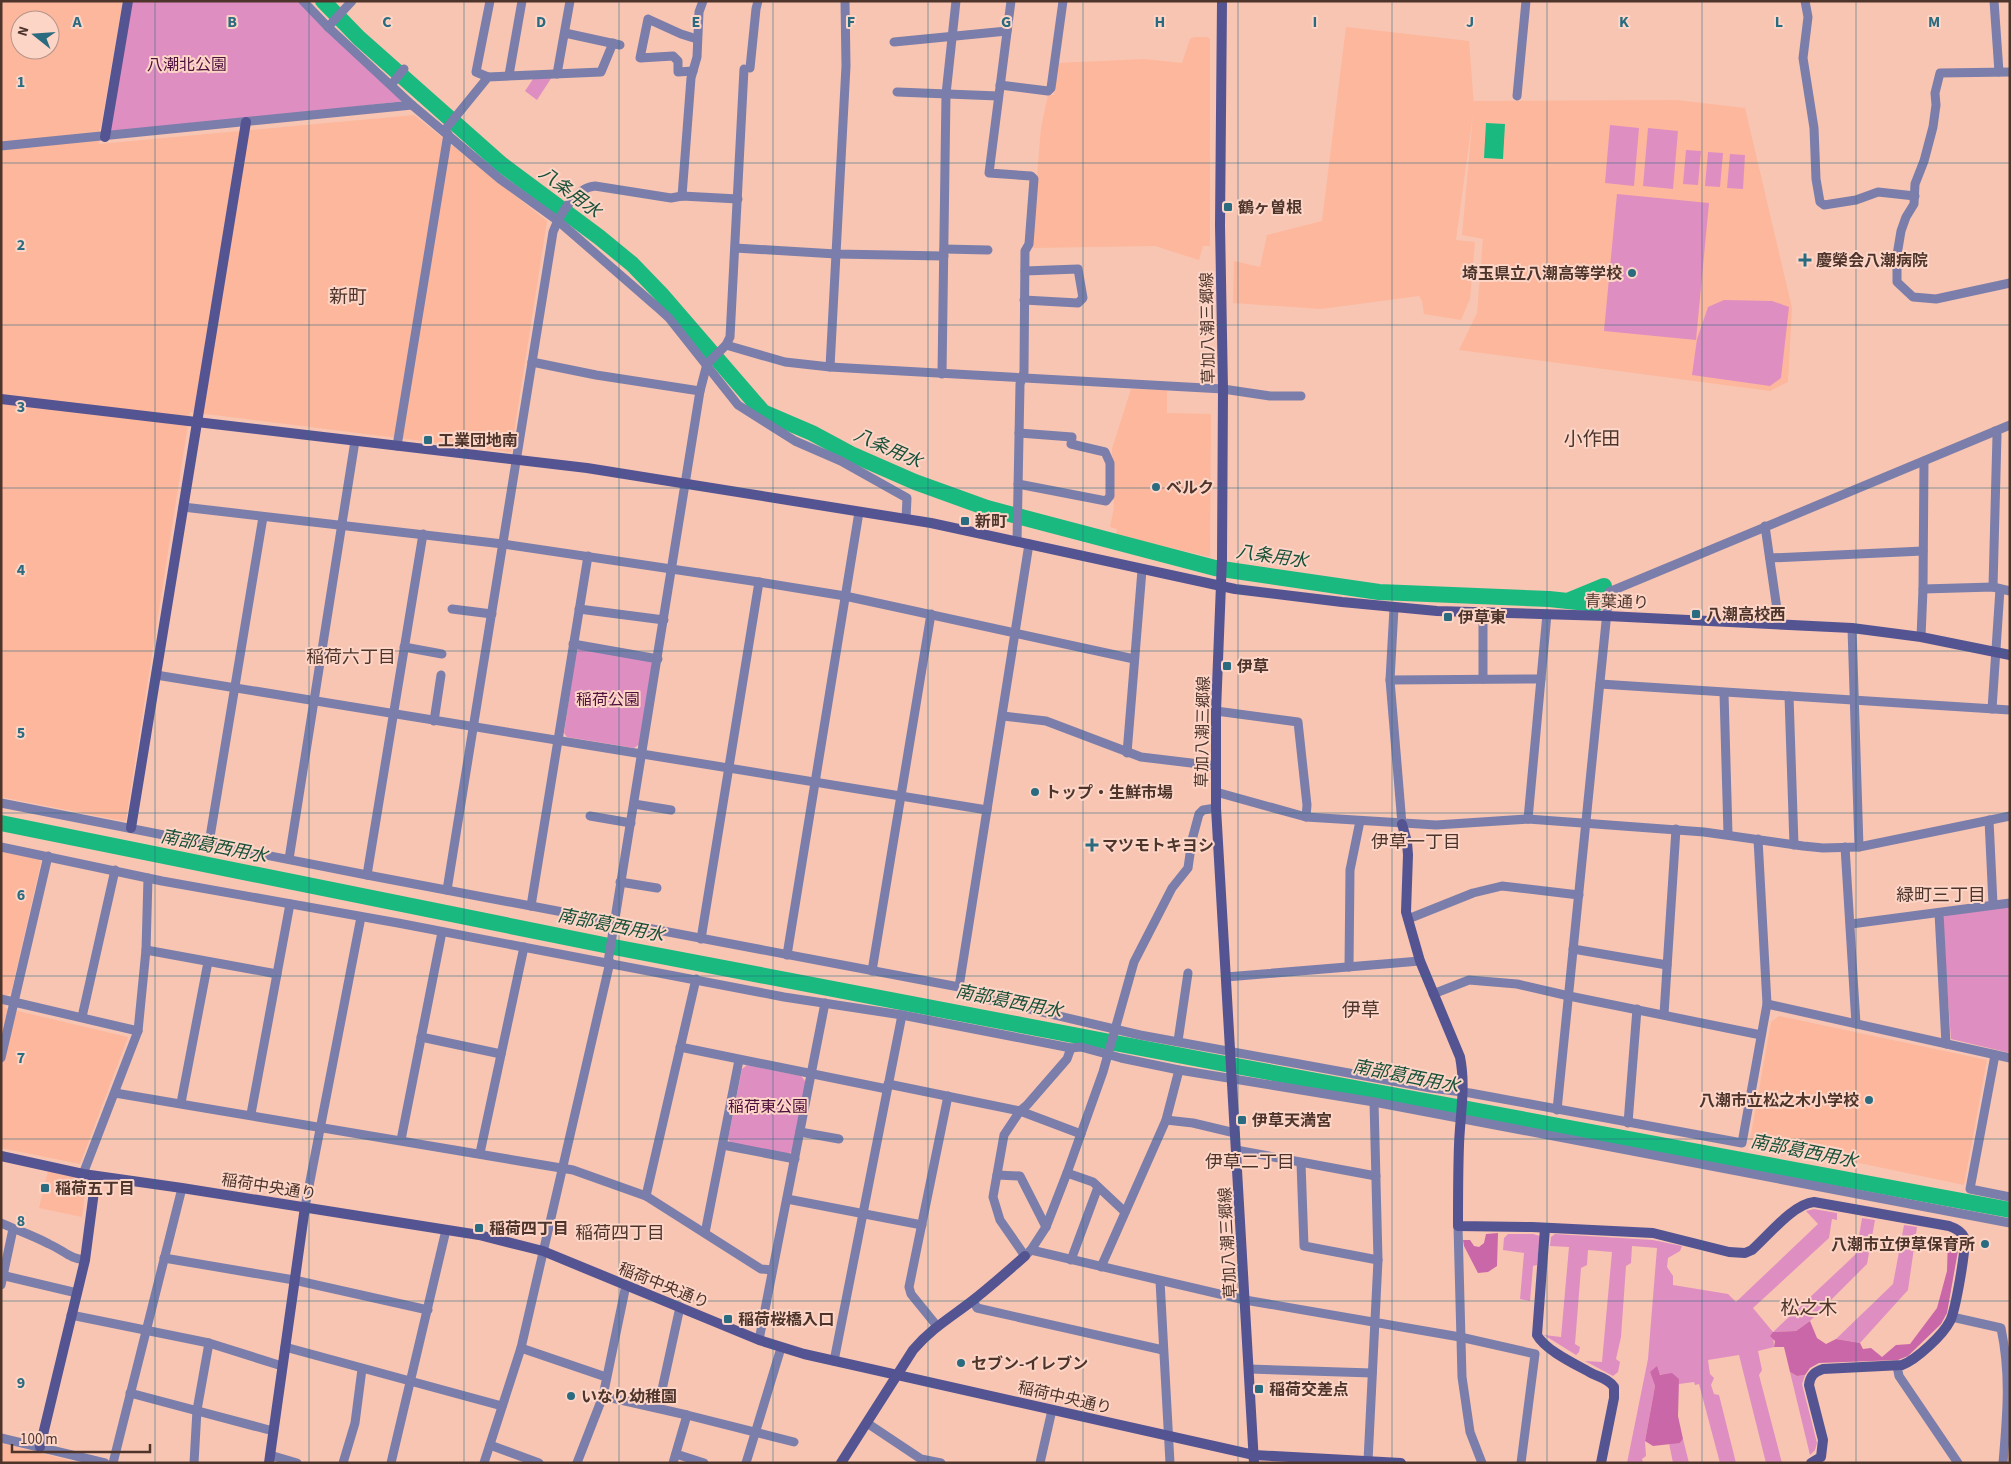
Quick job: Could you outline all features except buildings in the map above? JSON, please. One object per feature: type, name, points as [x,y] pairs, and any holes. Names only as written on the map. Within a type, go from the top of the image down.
[{"type":"street","points":[[105,137],[128,1]]},
{"type":"street","points":[[303,1],[393,82],[412,105],[446,131],[500,179],[557,220],[669,318],[738,405],[795,441],[841,461],[907,498],[906,519]]},
{"type":"street","points":[[490,1],[476,72],[488,77],[601,72],[616,44],[565,33]]},
{"type":"street","points":[[509,76],[522,1]]},
{"type":"street","points":[[557,74],[570,1]]},
{"type":"street","points":[[682,196],[693,71],[697,57],[699,12],[703,1]]},
{"type":"street","points":[[484,1463],[521,1348],[609,962],[613,922],[658,658],[700,391],[707,364],[726,345],[730,337],[734,248],[747,69],[758,1]]},
{"type":"street","points":[[830,367],[846,66],[845,1]]},
{"type":"street","points":[[942,374],[946,94],[956,1]]},
{"type":"street","points":[[1012,1],[988,173],[1031,176],[1034,178],[1024,271],[1017,542]]},
{"type":"street","points":[[1000,85],[1048,91],[1051,88],[1063,1]]},
{"type":"street","name":"草加八潮三郷線","points":[[1222,1],[1220,225],[1223,389],[1222,587],[1216,711],[1216,808],[1254,1459]]},
{"type":"street","points":[[1517,96],[1526,1]]},
{"type":"street","points":[[1805,1],[1808,17],[1803,58],[1814,128],[1816,179],[1820,202],[1824,205],[1848,201],[1878,192],[1914,196]]},
{"type":"street","points":[[1994,1],[1999,72]]},
{"type":"street","points":[[330,24],[349,4]]},
{"type":"street","points":[[693,71],[678,72],[678,61],[673,56],[640,58],[648,19],[697,39]]},
{"type":"street","points":[[894,42],[1007,32]]},
{"type":"street","points":[[393,82],[404,69]]},
{"type":"street","points":[[2010,72],[1940,73],[1935,93],[1936,105],[1933,127],[1924,161],[1914,184],[1914,204],[1906,217],[1901,231],[1897,256],[1897,282],[1913,296],[1936,299],[2010,283]]},
{"type":"street","points":[[397,446],[446,131],[488,77]]},
{"type":"street","points":[[897,92],[998,96]]},
{"type":"street","points":[[1,146],[412,105]]},
{"type":"street","points":[[131,828],[246,122]]},
{"type":"street","points":[[447,890],[532,362],[557,220],[580,191],[595,186],[671,198],[682,196],[738,199]]},
{"type":"street","points":[[734,248],[836,254],[944,253],[988,250]]},
{"type":"street","points":[[1024,271],[1078,268],[1082,298],[1078,303],[1024,300]]},
{"type":"street","points":[[726,345],[785,362],[830,367],[1223,389],[1270,396],[1301,396]]},
{"type":"street","points":[[532,362],[596,375],[700,391]]},
{"type":"street","name":"青葉通り","points":[[1,399],[587,468],[906,519],[1030,544],[1222,587],[1394,608],[1779,623],[1852,628],[1921,637],[2010,655]]},
{"type":"street","points":[[1557,1110],[1609,592],[2010,425]]},
{"type":"street","points":[[1992,709],[1996,651],[1995,431]]},
{"type":"street","points":[[1018,484],[1106,501],[1110,496],[1110,463],[1105,452],[1071,444],[1072,437],[1019,433]]},
{"type":"street","points":[[289,859],[355,441]]},
{"type":"street","points":[[1921,637],[1924,589],[1924,460]]},
{"type":"street","points":[[183,507],[503,544],[760,582],[845,596],[1134,659]]},
{"type":"street","points":[[787,955],[859,512]]},
{"type":"street","points":[[209,843],[264,517]]},
{"type":"street","points":[[1765,526],[1779,623]]},
{"type":"street","points":[[367,875],[423,534]]},
{"type":"street","points":[[959,987],[1030,544]]},
{"type":"street","points":[[1770,558],[1923,551]]},
{"type":"street","points":[[531,906],[588,556]]},
{"type":"street","points":[[1127,753],[1142,570]]},
{"type":"street","points":[[701,939],[760,582]]},
{"type":"street","points":[[1924,589],[1996,588],[2010,591]]},
{"type":"street","points":[[1394,608],[1390,680],[1402,824],[1407,842],[1405,903],[1420,961],[1460,1057],[1463,1073],[1458,1226],[1460,1337],[1462,1377],[1470,1432],[1482,1463]]},
{"type":"street","points":[[452,609],[492,614]]},
{"type":"street","points":[[579,609],[664,620]]},
{"type":"street","points":[[1483,612],[1483,679]]},
{"type":"street","points":[[872,971],[931,614]]},
{"type":"street","points":[[1528,818],[1547,614]]},
{"type":"street","points":[[1852,628],[1859,847]]},
{"type":"street","points":[[573,644],[658,658]]},
{"type":"street","points":[[404,647],[442,654]]},
{"type":"street","points":[[156,675],[987,810]]},
{"type":"street","points":[[434,721],[441,676]]},
{"type":"street","points":[[1390,680],[1541,679]]},
{"type":"street","points":[[1600,684],[2010,710]]},
{"type":"street","points":[[1724,693],[1728,834]]},
{"type":"street","points":[[1789,696],[1794,845]]},
{"type":"street","points":[[1216,711],[1298,722],[1307,805],[1306,817]]},
{"type":"street","points":[[1003,716],[1048,722],[1065,727],[1141,757],[1216,766]]},
{"type":"street","points":[[1216,792],[1306,817],[1436,825],[1528,818],[1728,834],[1794,845],[1846,847],[1859,847],[2010,816]]},
{"type":"street","points":[[1,803],[367,875],[959,987],[978,997],[1115,1032],[1178,1041],[1230,1054],[1742,1144],[1767,1004],[1758,839]]},
{"type":"street","points":[[634,804],[671,810]]},
{"type":"street","points":[[841,1463],[913,1350],[936,1326],[973,1300],[1028,1253],[1046,1227],[1081,1134],[1109,1051],[1134,962],[1172,888],[1188,868],[1192,840],[1199,814],[1203,810],[1216,808]]},
{"type":"street","points":[[590,816],[630,822]]},
{"type":"street","points":[[1989,820],[1993,904]]},
{"type":"street","points":[[1349,967],[1350,870],[1360,821]]},
{"type":"street","points":[[1664,1014],[1676,829]]},
{"type":"street","points":[[1,847],[148,878],[825,1003],[1071,1048],[1081,1047],[1109,1051],[1179,1070],[1232,1075],[1374,1102],[1461,1116],[2010,1223]]},
{"type":"street","points":[[1846,847],[1856,1024]]},
{"type":"street","points":[[1,1058],[48,856]]},
{"type":"street","points":[[82,1018],[115,870]]},
{"type":"street","points":[[83,1174],[138,1031],[146,950],[148,878]]},
{"type":"street","points":[[620,882],[657,888]]},
{"type":"street","points":[[1408,919],[1472,893],[1502,886],[1579,895]]},
{"type":"street","points":[[1851,924],[2010,903]]},
{"type":"street","points":[[251,1114],[290,904]]},
{"type":"street","points":[[1938,913],[1946,1044]]},
{"type":"street","points":[[297,1463],[269,1459],[306,1207],[360,917]]},
{"type":"street","points":[[400,1140],[442,932]]},
{"type":"street","points":[[480,1153],[524,947]]},
{"type":"street","points":[[1574,949],[1667,965]]},
{"type":"street","points":[[146,950],[277,974]]},
{"type":"street","points":[[1226,977],[1420,961]]},
{"type":"street","points":[[180,1103],[208,962]]},
{"type":"street","points":[[1178,1041],[1188,973]]},
{"type":"street","points":[[646,1196],[696,979]]},
{"type":"street","points":[[1433,994],[1469,980],[1518,984],[1761,1035]]},
{"type":"street","points":[[1,999],[138,1031]]},
{"type":"street","points":[[760,1340],[825,1003]]},
{"type":"street","points":[[1767,1004],[2010,1058]]},
{"type":"street","points":[[1628,1123],[1637,1009]]},
{"type":"street","points":[[834,1361],[902,1016]]},
{"type":"street","points":[[421,1037],[501,1054]]},
{"type":"street","points":[[680,1047],[811,1074],[948,1096],[1020,1111],[1081,1134]]},
{"type":"street","points":[[1071,1048],[1066,1059],[1020,1111],[1004,1134],[993,1197],[1000,1220],[1028,1253],[1071,1260],[1245,1300],[1460,1337],[1534,1354],[1521,1463]]},
{"type":"street","points":[[1994,1055],[1970,1189],[2010,1197]]},
{"type":"street","points":[[705,1233],[739,1060]]},
{"type":"street","points":[[1101,1267],[1166,1120],[1179,1070]]},
{"type":"street","points":[[115,1093],[563,1167],[646,1196],[762,1269],[772,1270]]},
{"type":"street","points":[[936,1326],[911,1294],[909,1287],[948,1096]]},
{"type":"street","points":[[1368,1461],[1378,1260],[1374,1102]]},
{"type":"street","points":[[1166,1120],[1193,1123],[1235,1133]]},
{"type":"street","points":[[800,1132],[839,1139]]},
{"type":"street","points":[[723,1145],[795,1159]]},
{"type":"street","points":[[1236,1150],[1376,1176]]},
{"type":"street","name":"稲荷中央通り","points":[[1,1156],[83,1174],[306,1207],[498,1239],[543,1251],[781,1348],[1169,1436],[1254,1459],[1401,1463]]},
{"type":"street","points":[[1300,1162],[1304,1246],[1378,1260]]},
{"type":"street","points":[[1067,1173],[1093,1182],[1125,1212]]},
{"type":"street","points":[[997,1175],[1020,1176],[1046,1227]]},
{"type":"street","points":[[40,1448],[85,1260],[96,1176]]},
{"type":"street","points":[[1071,1260],[1098,1187]]},
{"type":"street","points":[[113,1463],[182,1188]]},
{"type":"street","points":[[787,1199],[922,1225]]},
{"type":"street","points":[[1458,1226],[1653,1233],[1737,1254],[1752,1250],[1796,1209],[1807,1203],[1814,1202],[1949,1226],[1961,1232],[1965,1243],[1952,1317],[1941,1334],[1907,1363],[1897,1366],[1823,1369],[1816,1371],[1812,1376],[1809,1385],[1823,1446],[1821,1457],[1812,1463]]},
{"type":"street","points":[[1,1223],[64,1251],[71,1258],[85,1260]]},
{"type":"street","points":[[1,1285],[13,1228]]},
{"type":"street","points":[[1545,1228],[1537,1334],[1546,1345],[1614,1386],[1614,1398],[1600,1463]]},
{"type":"street","points":[[391,1463],[446,1230]]},
{"type":"street","points":[[164,1258],[294,1280],[428,1310]]},
{"type":"street","points":[[2,1275],[77,1292]]},
{"type":"street","points":[[1160,1281],[1170,1463]]},
{"type":"street","points":[[577,1463],[602,1396],[626,1286]]},
{"type":"street","points":[[973,1300],[977,1308],[1163,1350]]},
{"type":"street","points":[[658,1408],[680,1307]]},
{"type":"street","points":[[71,1316],[209,1343],[282,1366]]},
{"type":"street","points":[[1952,1317],[2001,1328],[2008,1351],[2009,1398],[2003,1463]]},
{"type":"street","points":[[194,1463],[197,1410],[209,1343]]},
{"type":"street","points":[[285,1347],[502,1406]]},
{"type":"street","points":[[521,1348],[606,1377]]},
{"type":"street","points":[[746,1463],[781,1348]]},
{"type":"street","points":[[1897,1366],[1899,1376],[1958,1463]]},
{"type":"street","points":[[343,1463],[355,1423],[362,1369]]},
{"type":"street","points":[[1249,1369],[1372,1374]]},
{"type":"street","points":[[130,1392],[273,1431]]},
{"type":"street","points":[[602,1396],[756,1431],[794,1442]]},
{"type":"street","points":[[1040,1463],[1052,1410]]},
{"type":"street","points":[[687,1415],[674,1458],[704,1463]]},
{"type":"street","points":[[867,1423],[920,1461],[941,1463]]},
{"type":"street","points":[[1,1438],[106,1463]]},
{"type":"street","points":[[490,1445],[539,1463]]},
{"type":"shaded area","points":[[1,1],[123,1],[99,131],[99,144],[414,115],[547,221],[511,452],[190,412],[126,820],[123,821],[1,797]]},
{"type":"shaded area","name":"埼玉県立八潮高等学校","points":[[1346,27],[1469,41],[1474,106],[1474,101],[1677,100],[1745,108],[1792,308],[1788,382],[1770,391],[1459,350],[1477,313],[1483,239],[1462,235],[1473,114],[1456,240],[1475,242],[1470,299],[1461,320],[1424,314],[1422,301],[1419,296],[1321,309],[1233,303],[1234,261],[1260,267],[1267,235],[1322,221]]},
{"type":"shaded area","points":[[1194,37],[1207,37],[1210,39],[1210,246],[1203,246],[1199,260],[1155,246],[1031,248],[1041,128],[1048,95],[1054,95],[1058,63],[1144,59],[1182,63],[1190,39]]},
{"type":"shaded area","points":[[1486,123],[1505,124],[1503,159],[1484,158]]},
{"type":"shaded area","points":[[1131,389],[1167,390],[1167,413],[1211,414],[1210,557],[1116,535],[1117,529],[1110,527],[1114,508],[1112,449]]},
{"type":"shaded area","points":[[1,851],[38,858],[41,862],[11,993],[7,995],[5,1008],[128,1037],[80,1164],[1,1148]]},
{"type":"shaded area","name":"八潮市立松之木小学校","points":[[1779,1016],[1987,1060],[1964,1185],[1750,1140],[1771,1022]]},
{"type":"shaded area","points":[[48,1171],[87,1180],[82,1217],[39,1208]]},
{"type":"shaded area","points":[[1498,1233],[1497,1266],[1488,1272],[1478,1273],[1464,1246],[1463,1240],[1470,1240],[1474,1246],[1479,1247],[1484,1243],[1486,1234]]},
{"type":"shaded area","points":[[1951,1234],[1956,1237],[1959,1245],[1947,1313],[1941,1324],[1908,1356],[1898,1360],[1819,1363],[1810,1368],[1805,1375],[1797,1376],[1790,1372],[1784,1347],[1774,1347],[1775,1341],[1770,1336],[1773,1332],[1796,1331],[1810,1321],[1817,1338],[1826,1344],[1836,1339],[1860,1343],[1863,1349],[1871,1348],[1882,1357],[1896,1345],[1910,1344],[1937,1308],[1947,1271],[1948,1238]]},
{"type":"shaded area","points":[[1657,1366],[1660,1375],[1672,1373],[1679,1379],[1678,1416],[1683,1439],[1680,1443],[1653,1446],[1645,1441],[1655,1386],[1650,1372]]},
{"type":"shaded area","points":[[1,1443],[80,1463],[1,1463]]},
{"type":"green space","name":"八潮北公園","points":[[131,1],[304,1],[405,101],[108,135]]},
{"type":"green space","points":[[552,77],[537,100],[525,91],[533,79]]},
{"type":"green space","points":[[1610,125],[1639,128],[1634,186],[1605,183]]},
{"type":"green space","points":[[1648,128],[1678,131],[1673,189],[1643,186]]},
{"type":"green space","points":[[1686,150],[1701,151],[1698,185],[1683,184]]},
{"type":"green space","points":[[1708,152],[1723,153],[1720,187],[1705,186]]},
{"type":"green space","points":[[1730,154],[1745,155],[1743,189],[1727,188]]},
{"type":"green space","points":[[1617,194],[1709,203],[1696,340],[1604,331]]},
{"type":"green space","points":[[1724,300],[1772,301],[1789,307],[1781,378],[1770,386],[1692,375],[1697,339],[1708,307]]},
{"type":"green space","name":"稲荷公園","points":[[579,649],[650,661],[653,665],[640,744],[634,748],[567,737],[564,733],[576,652]]},
{"type":"green space","points":[[2010,907],[2010,1053],[1951,1039],[1942,921],[1945,915]]},
{"type":"green space","name":"稲荷東公園","points":[[747,1065],[801,1076],[806,1082],[792,1152],[787,1154],[731,1143],[728,1139],[742,1069]]},
{"type":"green space","points":[[1814,1209],[1837,1213],[1837,1220],[1832,1219],[1829,1238],[1753,1308],[1773,1332],[1774,1347],[1758,1351],[1762,1370],[1759,1375],[1782,1463],[1766,1463],[1739,1355],[1708,1360],[1710,1374],[1714,1378],[1711,1385],[1714,1394],[1719,1395],[1736,1463],[1720,1463],[1699,1384],[1695,1385],[1694,1382],[1679,1384],[1679,1379],[1650,1372],[1655,1386],[1645,1441],[1646,1456],[1642,1459],[1643,1463],[1627,1463],[1648,1359],[1657,1248],[1632,1246],[1631,1263],[1626,1266],[1621,1337],[1616,1359],[1620,1362],[1618,1372],[1613,1376],[1585,1361],[1602,1362],[1612,1252],[1588,1250],[1587,1265],[1581,1268],[1575,1344],[1580,1347],[1576,1355],[1544,1335],[1561,1337],[1569,1247],[1550,1246],[1551,1237],[1555,1234],[1653,1240],[1682,1246],[1680,1251],[1668,1258],[1667,1267],[1673,1276],[1673,1285],[1728,1294],[1736,1302],[1818,1224],[1806,1211]]},
{"type":"green space","points":[[1862,1218],[1875,1220],[1867,1264],[1810,1321],[1796,1331],[1773,1332],[1856,1254]]},
{"type":"green space","points":[[1904,1225],[1917,1227],[1908,1290],[1860,1343],[1836,1339],[1893,1284]]},
{"type":"green space","points":[[1508,1234],[1533,1234],[1540,1236],[1537,1265],[1533,1266],[1530,1301],[1520,1299],[1524,1253],[1503,1250],[1504,1238]]},
{"type":"green space","points":[[1790,1372],[1797,1376],[1805,1375],[1802,1384],[1817,1443],[1815,1450],[1810,1455]]},
{"type":"green space","points":[[1683,1439],[1689,1463],[1673,1463],[1669,1443],[1680,1443]]},
{"type":"waterway","name":"八条用水","points":[[323,1],[359,38],[501,164],[632,264],[661,294],[763,412],[812,433],[851,454],[915,482],[987,508],[1215,568],[1379,592],[1549,599],[1596,604]]},
{"type":"waterway","points":[[1570,600],[1604,586]]},
{"type":"waterway","name":"南部葛西用水","points":[[1,823],[619,948],[1204,1060],[2010,1210]]},
{"type":"place","name":"鶴ヶ曽根","points":[[1228,207]]},
{"type":"place","name":"慶榮会八潮病院","points":[[1805,260]]},
{"type":"place","name":"埼玉県立八潮高等学校","points":[[1632,273]]},
{"type":"place","name":"工業団地南","points":[[428,440]]},
{"type":"place","name":"ベルク","points":[[1156,487]]},
{"type":"place","name":"新町","points":[[965,521]]},
{"type":"place","name":"八潮高校西","points":[[1696,614]]},
{"type":"place","name":"伊草東","points":[[1448,617]]},
{"type":"place","name":"伊草","points":[[1227,666]]},
{"type":"place","name":"トップ・生鮮市場","points":[[1035,792]]},
{"type":"place","name":"マツモトキヨシ","points":[[1092,845]]},
{"type":"place","name":"八潮市立松之木小学校","points":[[1869,1100]]},
{"type":"place","name":"伊草天満宮","points":[[1242,1120]]},
{"type":"place","name":"稲荷五丁目","points":[[45,1188]]},
{"type":"place","name":"稲荷四丁目","points":[[479,1228]]},
{"type":"place","name":"八潮市立伊草保育所","points":[[1985,1244]]},
{"type":"place","name":"稲荷桜橋入口","points":[[728,1319]]},
{"type":"place","name":"セブン-イレブン","points":[[961,1363]]},
{"type":"place","name":"稲荷交差点","points":[[1259,1389]]},
{"type":"place","name":"いなり幼稚園","points":[[571,1396]]},
{"type":"district","name":"新町","points":[[348,296]]},
{"type":"district","name":"小作田","points":[[1592,438]]},
{"type":"district","name":"稲荷六丁目","points":[[351,657]]},
{"type":"district","name":"伊草一丁目","points":[[1416,842]]},
{"type":"district","name":"緑町三丁目","points":[[1941,895]]},
{"type":"district","name":"伊草","points":[[1361,1009]]},
{"type":"district","name":"伊草二丁目","points":[[1250,1162]]},
{"type":"district","name":"稲荷四丁目","points":[[620,1233]]},
{"type":"district","name":"松之木","points":[[1809,1307]]}]
